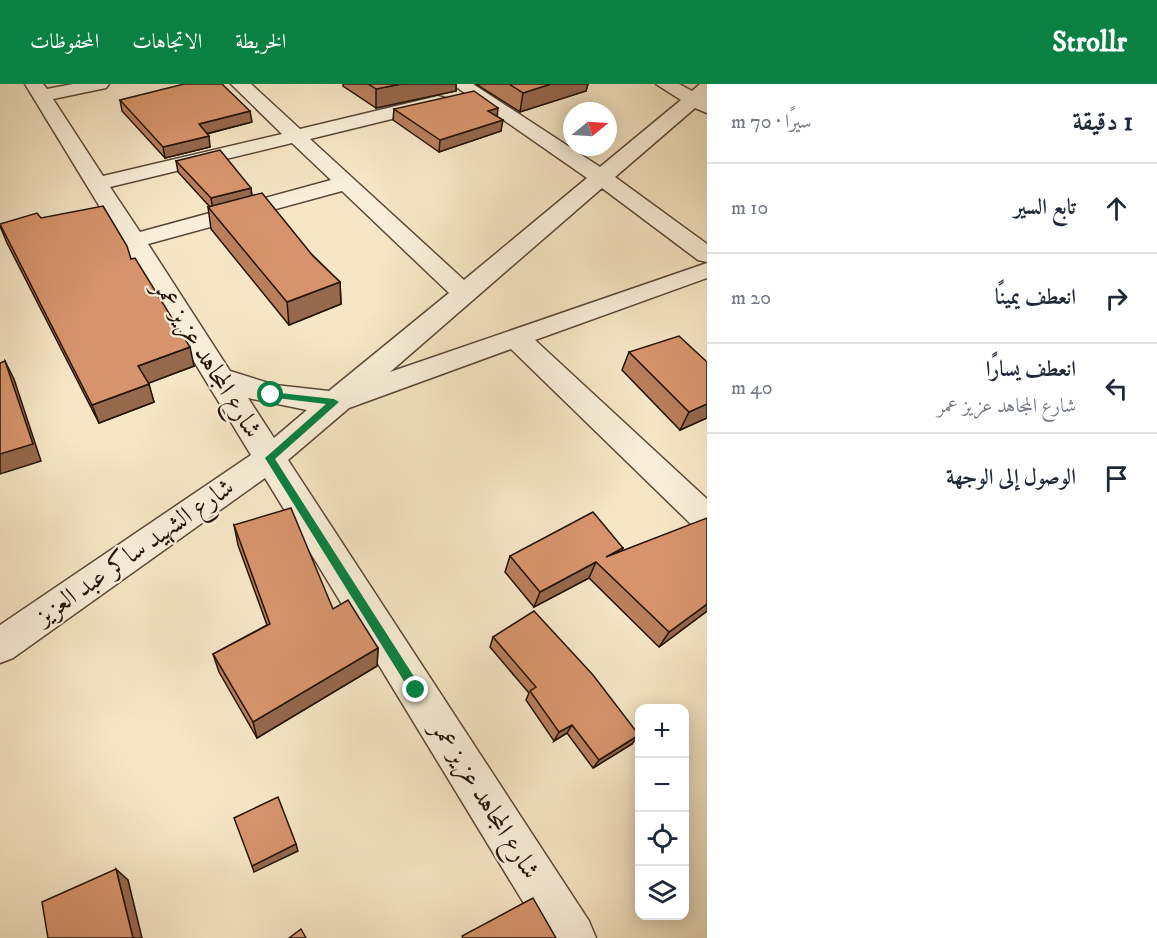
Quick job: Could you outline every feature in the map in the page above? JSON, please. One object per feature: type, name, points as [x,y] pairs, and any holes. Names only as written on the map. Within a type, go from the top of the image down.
[{"type":"street","points":[[38,90],[100,84]]},
{"type":"street","points":[[242,87],[268,84]]},
{"type":"street","points":[[665,84],[702,98]]},
{"type":"street","points":[[242,87],[464,293]]},
{"type":"street","points":[[98,184],[468,89],[602,178],[707,255]]},
{"type":"street","name":"شارع المجاهد عزيز عمر","points":[[38,90],[572,938]]},
{"type":"street","name":"شارع الشهيد ساكر عبد العزيز","points":[[0,646],[270,458],[602,178],[702,98]]},
{"type":"street","points":[[133,241],[346,183]]},
{"type":"street","points":[[219,377],[243,388],[271,395],[334,402],[707,270]]},
{"type":"street","points":[[516,338],[707,519]]},
{"type":"building","points":[[184,84],[222,84],[250,111],[199,124],[209,136],[163,147],[120,100]]},
{"type":"building","points":[[368,84],[401,84],[376,89]]},
{"type":"building","points":[[509,84],[551,84],[523,93]]},
{"type":"building","points":[[474,91],[498,108],[488,111],[503,120],[440,140],[394,109]]},
{"type":"building","points":[[220,150],[251,188],[211,198],[176,161]]},
{"type":"building","points":[[262,193],[313,256],[340,282],[287,302],[208,207]]},
{"type":"building","points":[[103,206],[127,246],[131,259],[135,258],[190,347],[138,366],[149,384],[92,405],[0,224],[37,213],[41,218]]},
{"type":"building","points":[[679,336],[707,362],[707,404],[689,412],[629,352]]},
{"type":"building","points":[[5,361],[33,444],[0,454],[0,363]]},
{"type":"building","points":[[291,508],[333,609],[348,600],[378,648],[253,722],[213,654],[270,624],[234,525]]},
{"type":"building","points":[[593,512],[623,548],[606,557],[707,518],[707,604],[669,632],[596,562],[540,592],[510,556]]},
{"type":"building","points":[[534,611],[593,675],[635,730],[635,738],[599,760],[572,725],[559,732],[530,691],[536,687],[493,637]]},
{"type":"building","points":[[278,797],[296,844],[252,866],[234,818]]},
{"type":"building","points":[[116,869],[133,938],[48,938],[42,902]]},
{"type":"building","points":[[533,898],[556,938],[463,938],[462,936]]},
{"type":"building","points":[[301,929],[306,938],[289,938]]},
{"type":"route","points":[[271,395],[334,402],[270,458],[416,690]]}]
